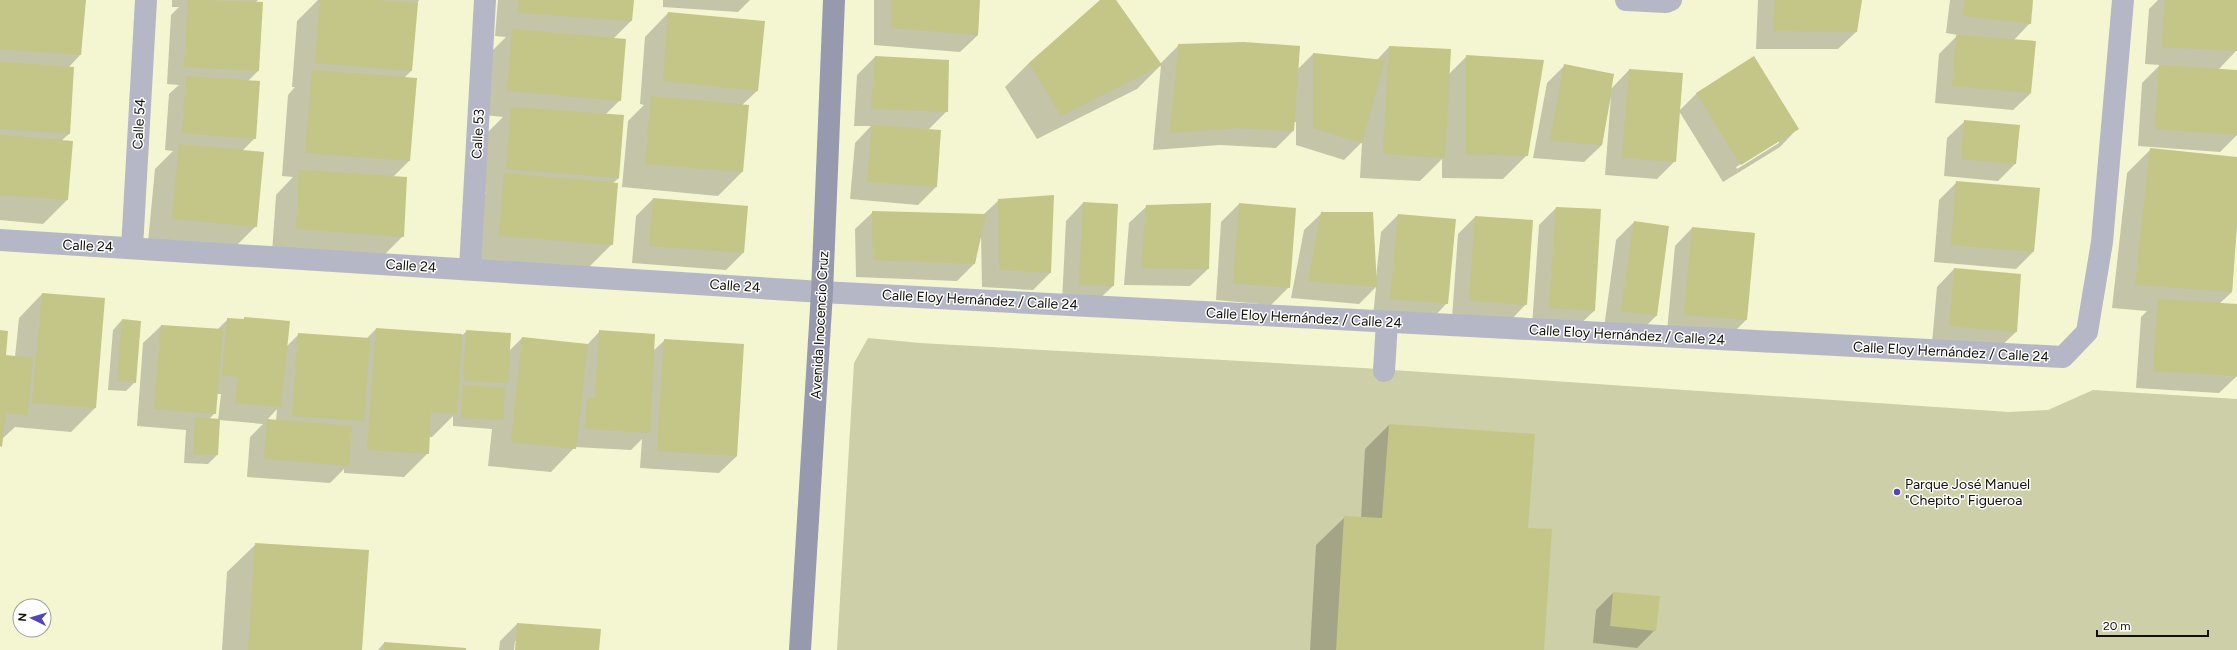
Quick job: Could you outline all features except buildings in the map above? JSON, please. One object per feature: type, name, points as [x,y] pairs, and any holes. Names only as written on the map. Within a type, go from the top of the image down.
[{"type":"street","name":"Calle 54","points":[[132,248],[146,0]]},
{"type":"street","name":"Calle 53","points":[[470,268],[486,0]]},
{"type":"street","name":"Avenida Inocencio Cruz","points":[[800,650],[822,292],[834,0]]},
{"type":"street","points":[[1626,0],[1666,2],[1671,0]]},
{"type":"street","name":"Calle Eloy Hernández / Calle 24","points":[[822,292],[2063,358],[2087,332],[2102,242],[2123,0]]},
{"type":"street","name":"Calle 24","points":[[0,240],[470,268],[822,292]]},
{"type":"street","points":[[1384,371],[1387,322]]},
{"type":"green space","points":[[868,338],[920,343],[1363,368],[2009,412],[2048,410],[2093,390],[2237,399],[2237,650],[837,650],[854,363]]},
{"type":"place","name":"Parque José Manuel \"Chepito\" Figueroa","points":[[1897,492]]}]
